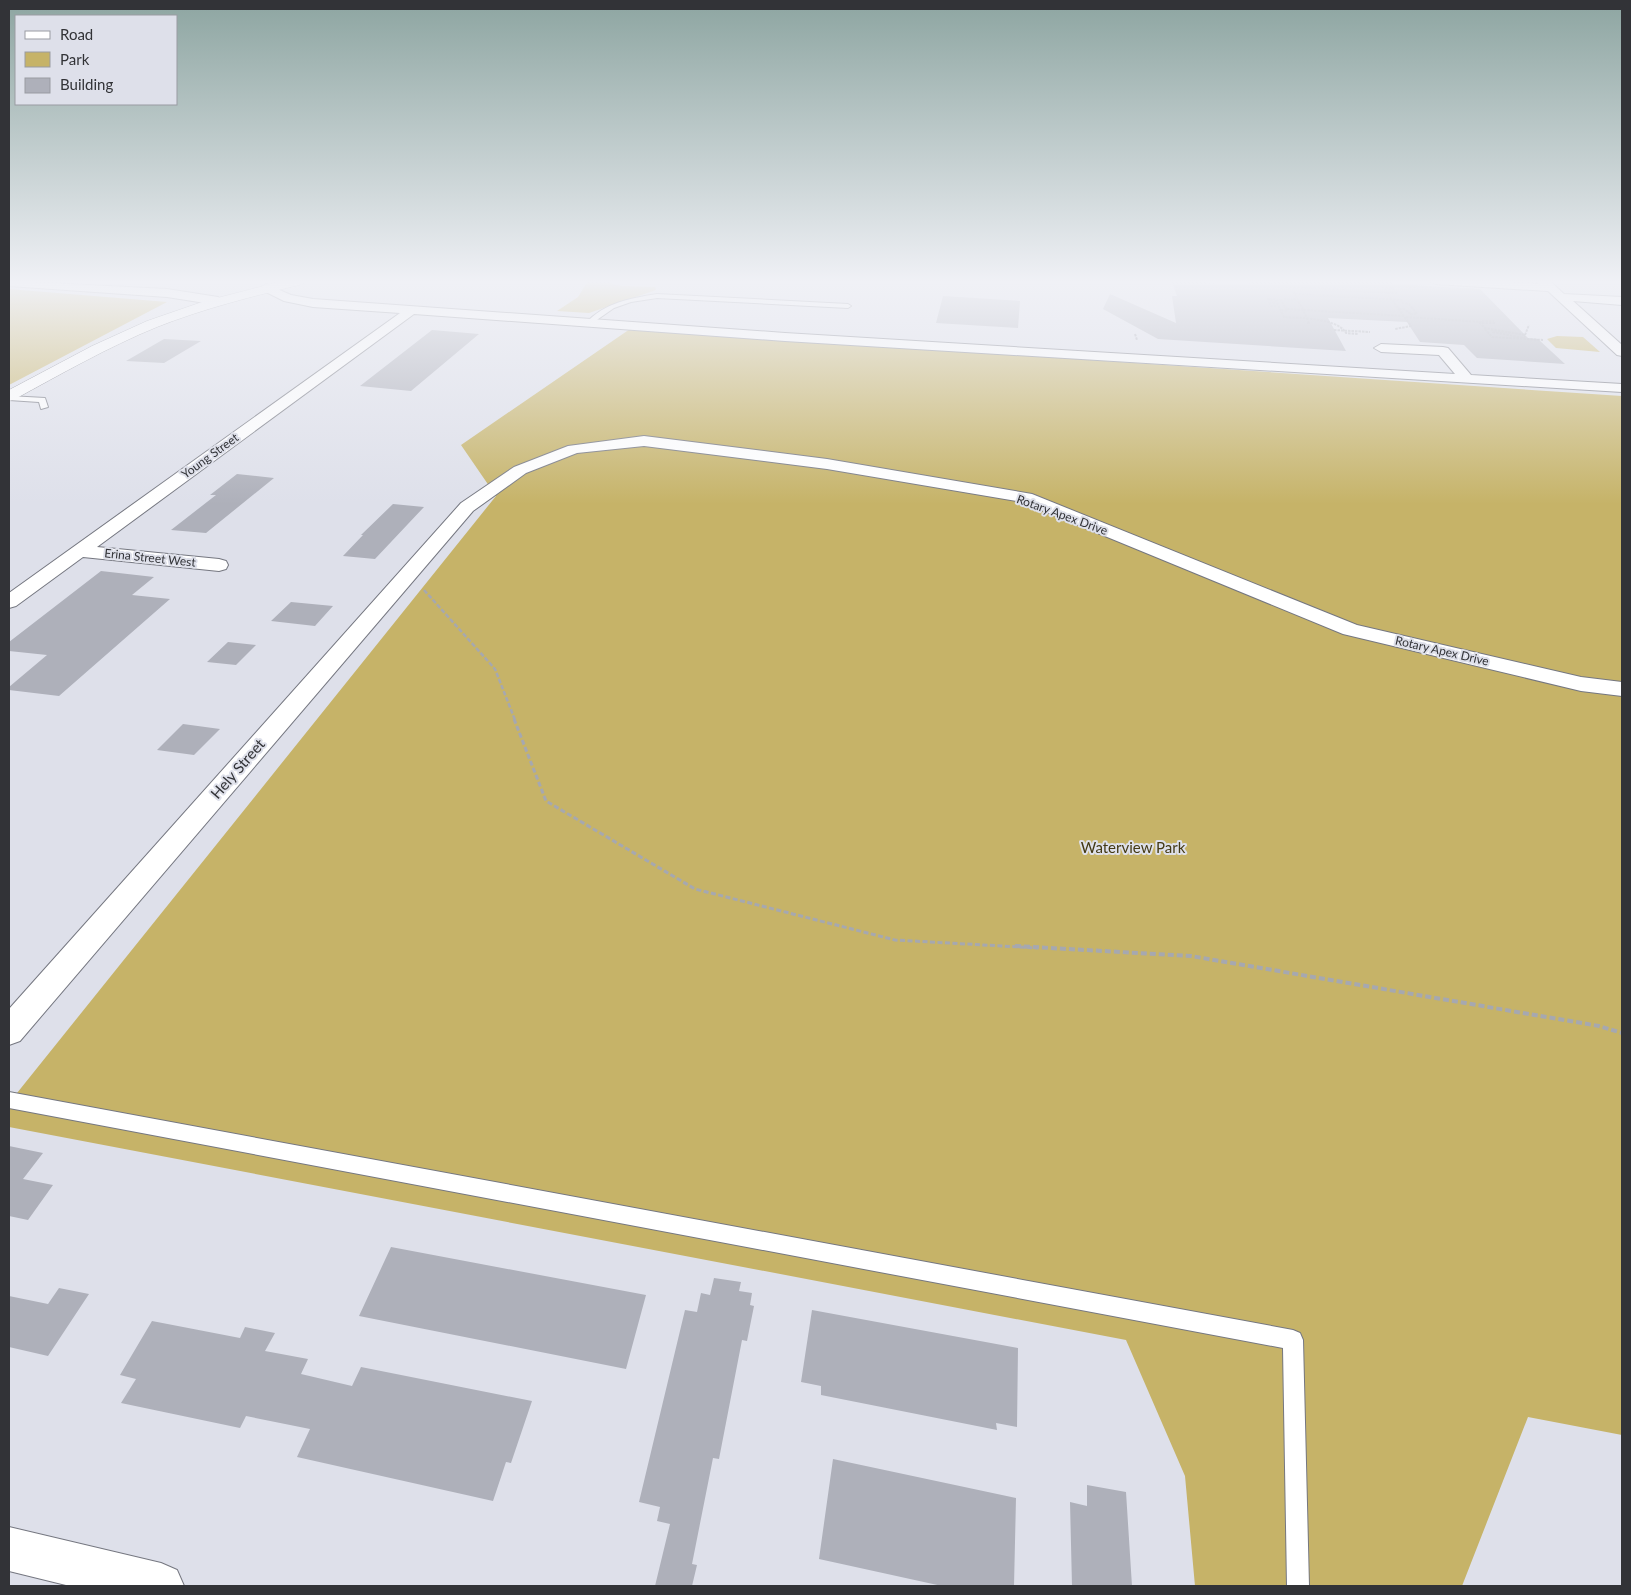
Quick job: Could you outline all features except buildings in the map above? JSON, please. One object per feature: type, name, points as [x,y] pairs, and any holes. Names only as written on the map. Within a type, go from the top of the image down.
[{"type":"main road","points":[[9,397],[89,355]]},
{"type":"street","name":"Young Street","points":[[9,602],[349,355]]},
{"type":"street","points":[[1095,355],[1622,388]]},
{"type":"street","points":[[1446,355],[1466,378]]},
{"type":"street","name":"Rotary Apex Drive","points":[[467,507],[520,470],[574,449],[644,441],[827,464],[1026,498],[1350,630],[1580,684],[1622,689]]},
{"type":"street","name":"Hely Street","points":[[9,1031],[467,507]]},
{"type":"street","name":"Erina Street West","points":[[80,551],[219,565]]},
{"type":"street","points":[[9,1549],[161,1586]]},
{"type":"lane","points":[[9,397],[42,400],[44,407]]},
{"type":"lane","points":[[9,1100],[1293,1340],[1298,1586]]},
{"type":"path","points":[[409,574],[496,669],[546,801],[695,889],[895,940],[1191,956],[1599,1026],[1622,1033]]},
{"type":"green space","points":[[9,355],[65,355],[9,385]]},
{"type":"green space","name":"Waterview Park","points":[[591,355],[1021,355],[1622,396],[1622,1435],[1528,1417],[1462,1586],[1195,1586],[1185,1476],[1126,1340],[9,1127],[9,1103],[496,496],[461,445]]}]
